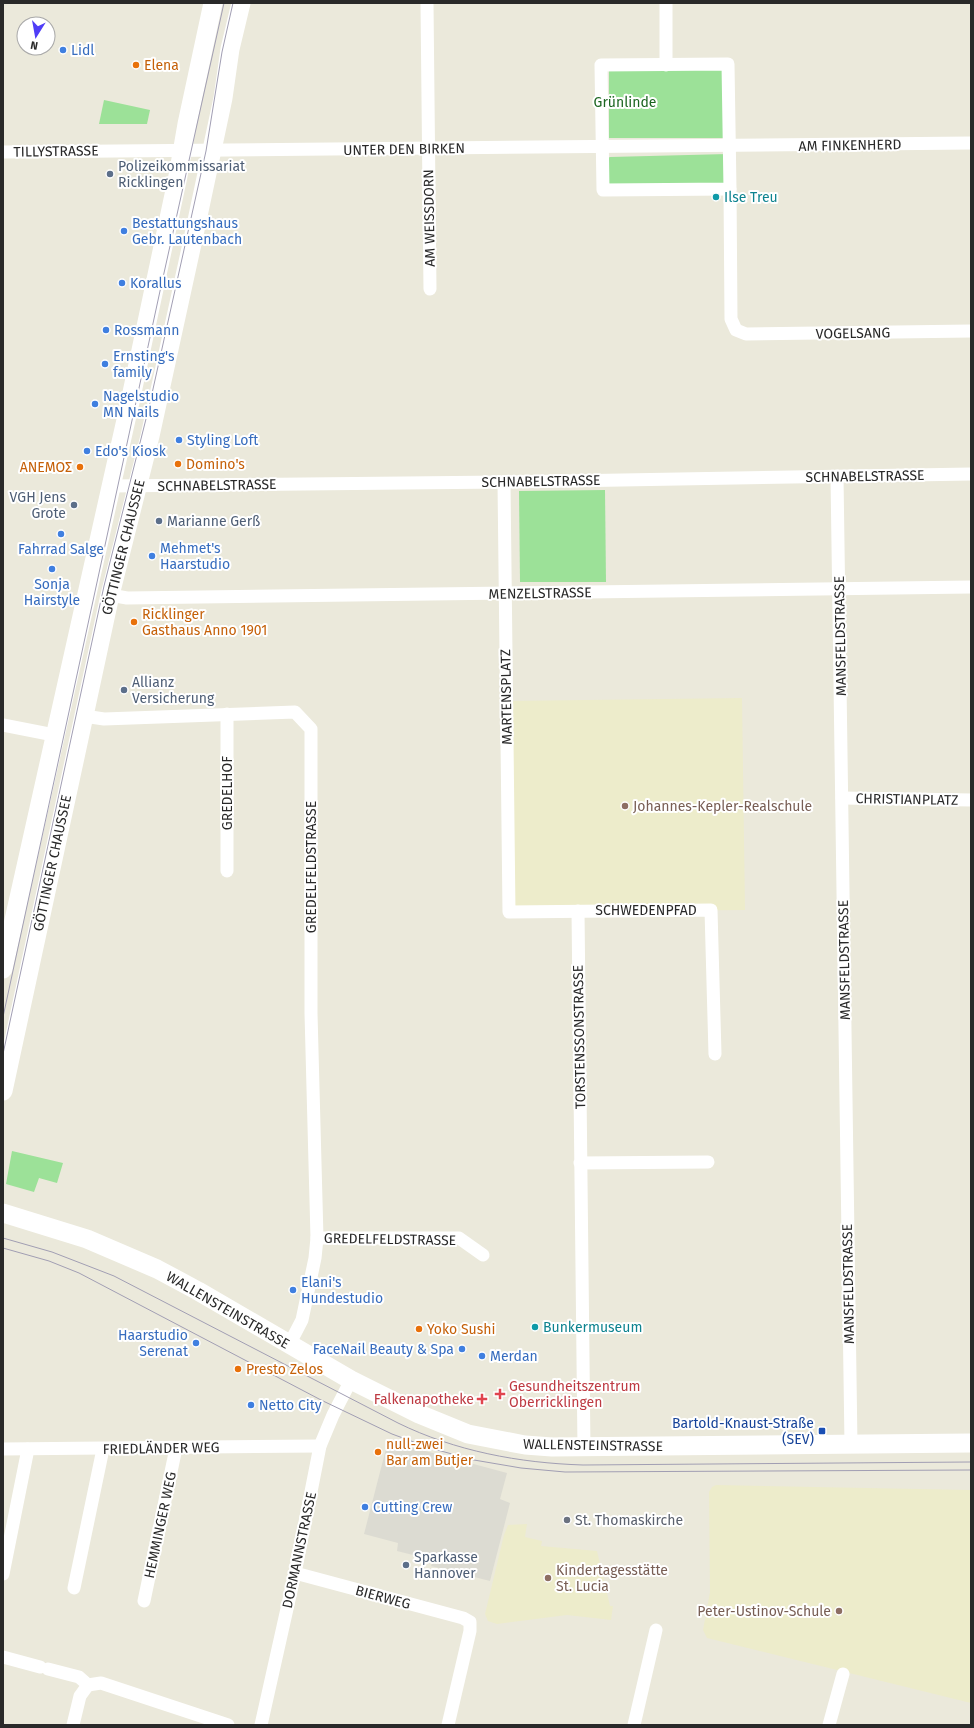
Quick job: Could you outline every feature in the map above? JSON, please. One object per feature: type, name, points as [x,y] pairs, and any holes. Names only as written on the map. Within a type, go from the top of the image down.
[{"type":"street","name":"GÖTTINGER CHAUSSEE","points":[[3,969],[111,486],[178,176],[182,150],[213,3]]},
{"type":"street","name":"GÖTTINGER CHAUSSEE","points":[[3,1091],[110,594],[150,436],[240,3]]},
{"type":"street","name":"AM WEISSDORN","points":[[427,3],[427,149],[430,289]]},
{"type":"street","points":[[666,3],[666,65]]},
{"type":"street","points":[[728,64],[730,146],[730,188],[603,190],[602,65],[728,64]]},
{"type":"street","name":"AM FINKENHERD","points":[[730,146],[971,144]]},
{"type":"street","points":[[602,147],[730,146]]},
{"type":"street","name":"UNTER DEN BIRKEN","points":[[209,151],[602,147]]},
{"type":"street","name":"TILLYSTRASSE","points":[[3,152],[209,151]]},
{"type":"street","name":"VOGELSANG","points":[[730,188],[732,320],[736,330],[746,334],[971,331]]},
{"type":"street","name":"SCHNABELSTRASSE","points":[[111,486],[504,482],[971,474]]},
{"type":"street","name":"MANSFELDSTRASSE","points":[[837,476],[850,1445]]},
{"type":"street","name":"MARTENSPLATZ","points":[[504,482],[504,594],[509,912]]},
{"type":"street","name":"MENZELSTRASSE","points":[[110,594],[127,598],[971,588]]},
{"type":"street","name":"GREDELFELDSTRASSE","points":[[84,716],[104,719],[295,712],[311,729],[311,1014],[317,1238],[315,1258],[302,1320],[289,1345]]},
{"type":"street","name":"GREDELHOF","points":[[227,714],[227,872]]},
{"type":"street","points":[[3,724],[54,736]]},
{"type":"street","name":"CHRISTIANPLATZ","points":[[842,798],[971,800]]},
{"type":"street","name":"SCHWEDENPFAD","points":[[509,912],[711,910],[715,1054]]},
{"type":"street","name":"TORSTENSSONSTRASSE","points":[[578,911],[584,1448]]},
{"type":"street","points":[[580,1163],[708,1162]]},
{"type":"street","name":"WALLENSTEINSTRASSE","points":[[3,1213],[87,1239],[157,1269],[198,1291],[351,1380],[419,1414],[468,1434],[525,1445],[584,1448],[971,1443]]},
{"type":"street","name":"GREDELFELDSTRASSE","points":[[317,1238],[459,1238],[483,1255]]},
{"type":"street","name":"DORMANNSTRASSE","points":[[261,1725],[295,1573],[320,1446],[333,1415],[351,1380]]},
{"type":"street","name":"FRIEDLÄNDER WEG","points":[[3,1449],[320,1446]]},
{"type":"street","name":"HEMMINGER WEG","points":[[144,1601],[176,1448]]},
{"type":"street","points":[[3,1574],[28,1449]]},
{"type":"street","points":[[74,1588],[102,1449]]},
{"type":"street","name":"BIERWEG","points":[[295,1573],[463,1618],[470,1622],[470,1631],[448,1725]]},
{"type":"street","points":[[634,1725],[656,1630]]},
{"type":"street","points":[[3,1657],[79,1677],[88,1685]]},
{"type":"street","points":[[829,1725],[844,1674]]},
{"type":"street","points":[[73,1725],[80,1696],[88,1685],[101,1683],[228,1725]]},
{"type":"shaded area","name":"Johannes-Kepler-Realschule","points":[[742,698],[745,910],[509,912],[506,701]]},
{"type":"shaded area","points":[[388,1441],[507,1473],[500,1499],[510,1503],[490,1581],[431,1566],[433,1560],[397,1551],[398,1543],[364,1534]]},
{"type":"shaded area","name":"Peter-Ustinov-Schule","points":[[716,1485],[971,1490],[971,1703],[707,1638],[703,1630],[710,1592],[709,1492],[712,1487]]},
{"type":"shaded area","name":"Kindertagesstätte St. Lucia","points":[[527,1524],[525,1537],[542,1541],[541,1546],[597,1551],[610,1606],[613,1606],[611,1620],[567,1615],[497,1624],[488,1621],[485,1614],[504,1535],[508,1525]]},
{"type":"green space","name":"Grünlinde","points":[[724,67],[724,138],[609,138],[609,69]]},
{"type":"green space","points":[[104,100],[150,110],[147,124],[99,124]]},
{"type":"green space","points":[[728,154],[728,187],[604,189],[608,158],[610,157]]},
{"type":"green space","points":[[605,490],[606,582],[520,582],[519,491]]},
{"type":"green space","points":[[12,1151],[63,1163],[57,1183],[39,1178],[34,1192],[6,1184]]},
{"type":"tram line","points":[[3,1017],[160,291],[224,3]]},
{"type":"tram line","points":[[3,1054],[104,586],[149,407],[206,151],[222,52],[233,3]]},
{"type":"tram line","points":[[3,1238],[52,1252],[114,1276],[398,1423],[442,1441],[488,1454],[535,1462],[583,1465],[971,1462]]},
{"type":"tram line","points":[[3,1248],[49,1261],[79,1273],[321,1400],[392,1434],[430,1448],[474,1460],[521,1468],[565,1472],[971,1470]]},
{"type":"place","name":"Lidl","points":[[63,50]]},
{"type":"place","name":"Elena","points":[[136,65]]},
{"type":"place","name":"Polizeikommissariat Ricklingen","points":[[110,174]]},
{"type":"place","name":"Ilse Treu","points":[[716,197]]},
{"type":"place","name":"Bestattungshaus Gebr. Lautenbach","points":[[124,231]]},
{"type":"place","name":"Korallus","points":[[122,283]]},
{"type":"place","name":"Rossmann","points":[[106,330]]},
{"type":"place","name":"Ernsting's family","points":[[105,364]]},
{"type":"place","name":"Nagelstudio MN Nails","points":[[95,404]]},
{"type":"place","name":"Styling Loft","points":[[179,440]]},
{"type":"place","name":"Edo's Kiosk","points":[[87,451]]},
{"type":"place","name":"Domino's","points":[[178,464]]},
{"type":"place","name":"ΑΝΕΜΟΣ","points":[[80,467]]},
{"type":"place","name":"VGH Jens Grote","points":[[74,505]]},
{"type":"place","name":"Marianne Gerß","points":[[159,521]]},
{"type":"place","name":"Fahrrad Salge","points":[[61,534]]},
{"type":"place","name":"Mehmet's Haarstudio","points":[[152,556]]},
{"type":"place","name":"Sonja Hairstyle","points":[[52,569]]},
{"type":"place","name":"Ricklinger Gasthaus Anno 1901","points":[[134,622]]},
{"type":"place","name":"Allianz Versicherung","points":[[124,690]]},
{"type":"place","name":"Johannes-Kepler-Realschule","points":[[625,806]]},
{"type":"place","name":"Elani's Hundestudio","points":[[293,1290]]},
{"type":"place","name":"Bunkermuseum","points":[[535,1327]]},
{"type":"place","name":"Yoko Sushi","points":[[419,1329]]},
{"type":"place","name":"Haarstudio Serenat","points":[[196,1343]]},
{"type":"place","name":"FaceNail Beauty & Spa","points":[[462,1349]]},
{"type":"place","name":"Merdan","points":[[482,1356]]},
{"type":"place","name":"Presto Zelos","points":[[238,1369]]},
{"type":"place","name":"Gesundheitszentrum Oberricklingen","points":[[500,1394]]},
{"type":"place","name":"Falkenapotheke","points":[[482,1399]]},
{"type":"place","name":"Netto City","points":[[251,1405]]},
{"type":"place","name":"Bartold-Knaust-Straße (SEV)","points":[[822,1431]]},
{"type":"place","name":"null-zwei Bar am Butjer","points":[[378,1452]]},
{"type":"place","name":"Cutting Crew","points":[[365,1507]]},
{"type":"place","name":"St. Thomaskirche","points":[[567,1520]]},
{"type":"place","name":"Sparkasse Hannover","points":[[406,1565]]},
{"type":"place","name":"Kindertagesstätte St. Lucia","points":[[548,1578]]},
{"type":"place","name":"Peter-Ustinov-Schule","points":[[839,1611]]}]
